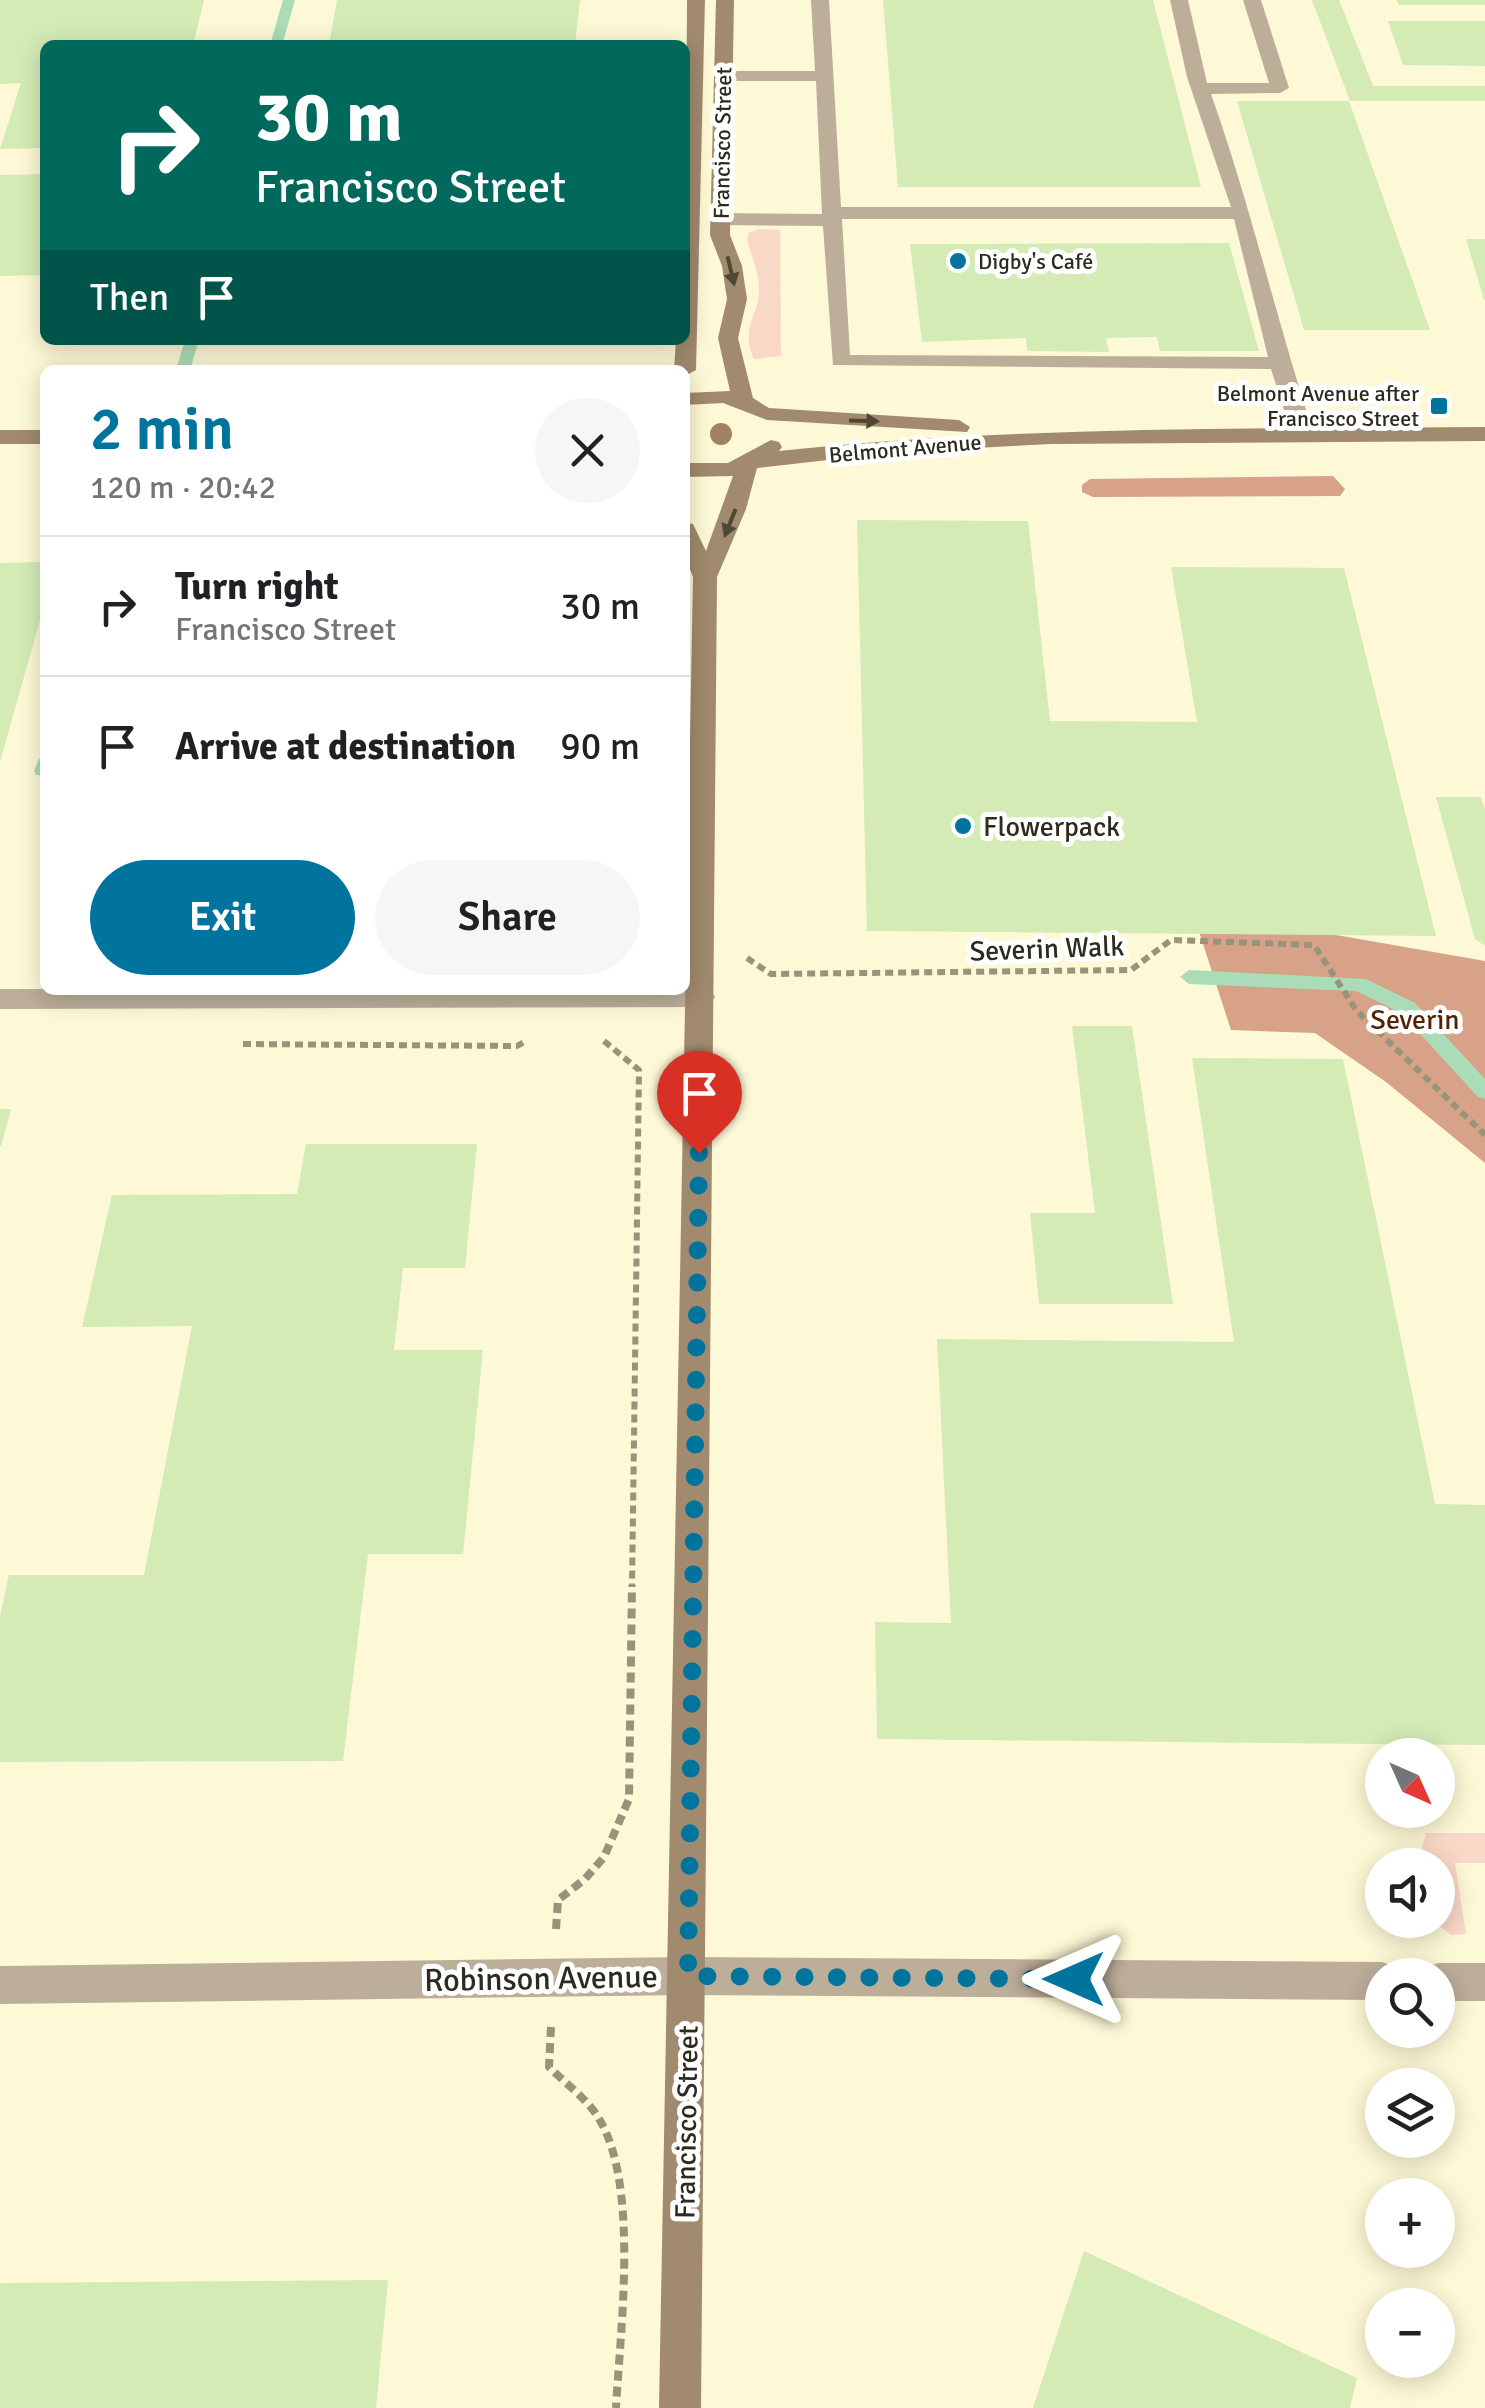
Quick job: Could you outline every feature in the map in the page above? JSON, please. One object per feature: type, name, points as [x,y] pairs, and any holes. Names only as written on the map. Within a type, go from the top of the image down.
[{"type":"street","name":"Francisco Street","points":[[690,202],[696,0]]},
{"type":"street","name":"Francisco Street","points":[[725,0],[720,235],[732,266],[737,299],[728,338],[744,400]]},
{"type":"street","points":[[820,0],[840,361],[1280,362]]},
{"type":"street","points":[[1178,0],[1201,89],[1242,213],[1302,436]]},
{"type":"street","points":[[1201,89],[1280,88],[1252,0]]},
{"type":"street","points":[[723,76],[824,76]]},
{"type":"street","points":[[720,219],[1242,213]]},
{"type":"street","points":[[690,398],[744,400],[767,414]]},
{"type":"street","name":"Francisco Street","points":[[705,577],[730,526],[752,463],[773,446],[776,430],[767,414]]},
{"type":"street","name":"Belmont Avenue","points":[[767,414],[918,423],[1051,437]]},
{"type":"street","name":"Belmont Avenue","points":[[690,470],[726,472],[752,463],[898,445],[1051,437],[1485,434]]},
{"type":"street","points":[[0,437],[40,437]]},
{"type":"street","name":"Francisco Street","points":[[680,2408],[705,577],[690,541]]},
{"type":"street","points":[[0,999],[701,996]]},
{"type":"street","name":"Robinson Avenue","points":[[0,1985],[688,1976],[1365,1982]]},
{"type":"street","points":[[1455,1982],[1485,1982]]},
{"type":"path","name":"Severin Walk","points":[[701,949],[745,956],[771,974],[1131,970],[1171,940],[1314,945],[1356,1010],[1485,1135]]},
{"type":"path","points":[[590,1036],[607,1042],[638,1070],[630,1800],[610,1852],[584,1884],[558,1900],[549,2068],[600,2118],[616,2162],[622,2236],[616,2408]]},
{"type":"path","points":[[238,1042],[253,1048],[516,1046],[530,1039]]},
{"type":"shaded area","points":[[759,229],[780,230],[781,356],[754,359],[749,330],[759,287],[747,239],[749,233]]},
{"type":"shaded area","points":[[1426,1833],[1485,1833],[1485,1863],[1455,1863],[1455,1848],[1422,1847]]},
{"type":"shaded area","points":[[1455,1863],[1466,1934],[1455,1935]]},
{"type":"green space","points":[[1333,476],[1345,489],[1340,496],[1093,497],[1082,492],[1082,485],[1090,479]]},
{"type":"green space","name":"Severin","points":[[1192,910],[1485,961],[1485,1163],[1386,1082],[1315,1033],[1231,1030]]},
{"type":"building","points":[[0,0],[204,0],[194,40],[40,40],[40,148],[0,149],[21,83],[0,84]]},
{"type":"building","points":[[337,0],[580,0],[575,40],[330,40]]},
{"type":"building","points":[[883,0],[1153,0],[1201,187],[898,187]]},
{"type":"building","points":[[1312,0],[1339,0],[1373,86],[1485,86],[1485,101],[1350,101]]},
{"type":"building","points":[[1396,0],[1485,0],[1485,5],[1399,5]]},
{"type":"building","points":[[1388,21],[1485,21],[1485,66],[1403,65]]},
{"type":"building","points":[[1237,101],[1349,101],[1430,330],[1304,330]]},
{"type":"building","points":[[40,174],[40,275],[0,276],[0,175]]},
{"type":"building","points":[[1466,239],[1485,239],[1485,300],[1484,300]]},
{"type":"building","points":[[1229,243],[1259,351],[1160,351],[1157,337],[1106,338],[1109,352],[1027,351],[1026,338],[922,342],[910,244]]},
{"type":"building","points":[[857,520],[1028,521],[1050,721],[1197,722],[1171,567],[1344,568],[1436,936],[867,931]]},
{"type":"building","points":[[40,562],[40,620],[0,762],[0,563]]},
{"type":"building","points":[[1436,797],[1481,797],[1485,809],[1485,946],[1475,939]]},
{"type":"building","points":[[1072,1026],[1132,1026],[1173,1304],[1039,1304],[1030,1213],[1095,1213]]},
{"type":"building","points":[[1192,1058],[1343,1059],[1435,1504],[1485,1505],[1485,1745],[1455,1745],[1455,1738],[1365,1738],[1365,1744],[877,1739],[875,1622],[951,1623],[937,1339],[1234,1342]]},
{"type":"building","points":[[0,1109],[11,1109],[1,1146],[0,1146]]},
{"type":"building","points":[[306,1144],[477,1144],[465,1268],[403,1268],[394,1350],[483,1350],[463,1554],[368,1554],[343,1761],[0,1762],[0,1616],[9,1575],[144,1575],[192,1326],[82,1327],[112,1195],[297,1194]]},
{"type":"building","points":[[1084,2251],[1357,2378],[1350,2408],[1033,2408]]},
{"type":"building","points":[[388,2280],[376,2408],[0,2408],[0,2283]]},
{"type":"waterway","points":[[277,40],[289,0]]},
{"type":"waterway","points":[[184,365],[190,345]]},
{"type":"waterway","points":[[1189,977],[1359,984],[1408,1008],[1485,1092]]},
{"type":"place","name":"Digby's Café","points":[[958,261]]},
{"type":"place","name":"Belmont Avenue after Francisco Street","points":[[1439,406]]},
{"type":"place","name":"Flowerpack","points":[[963,826]]},
{"type":"route","points":[[699,1153],[688,1976],[1074,1979]]}]
